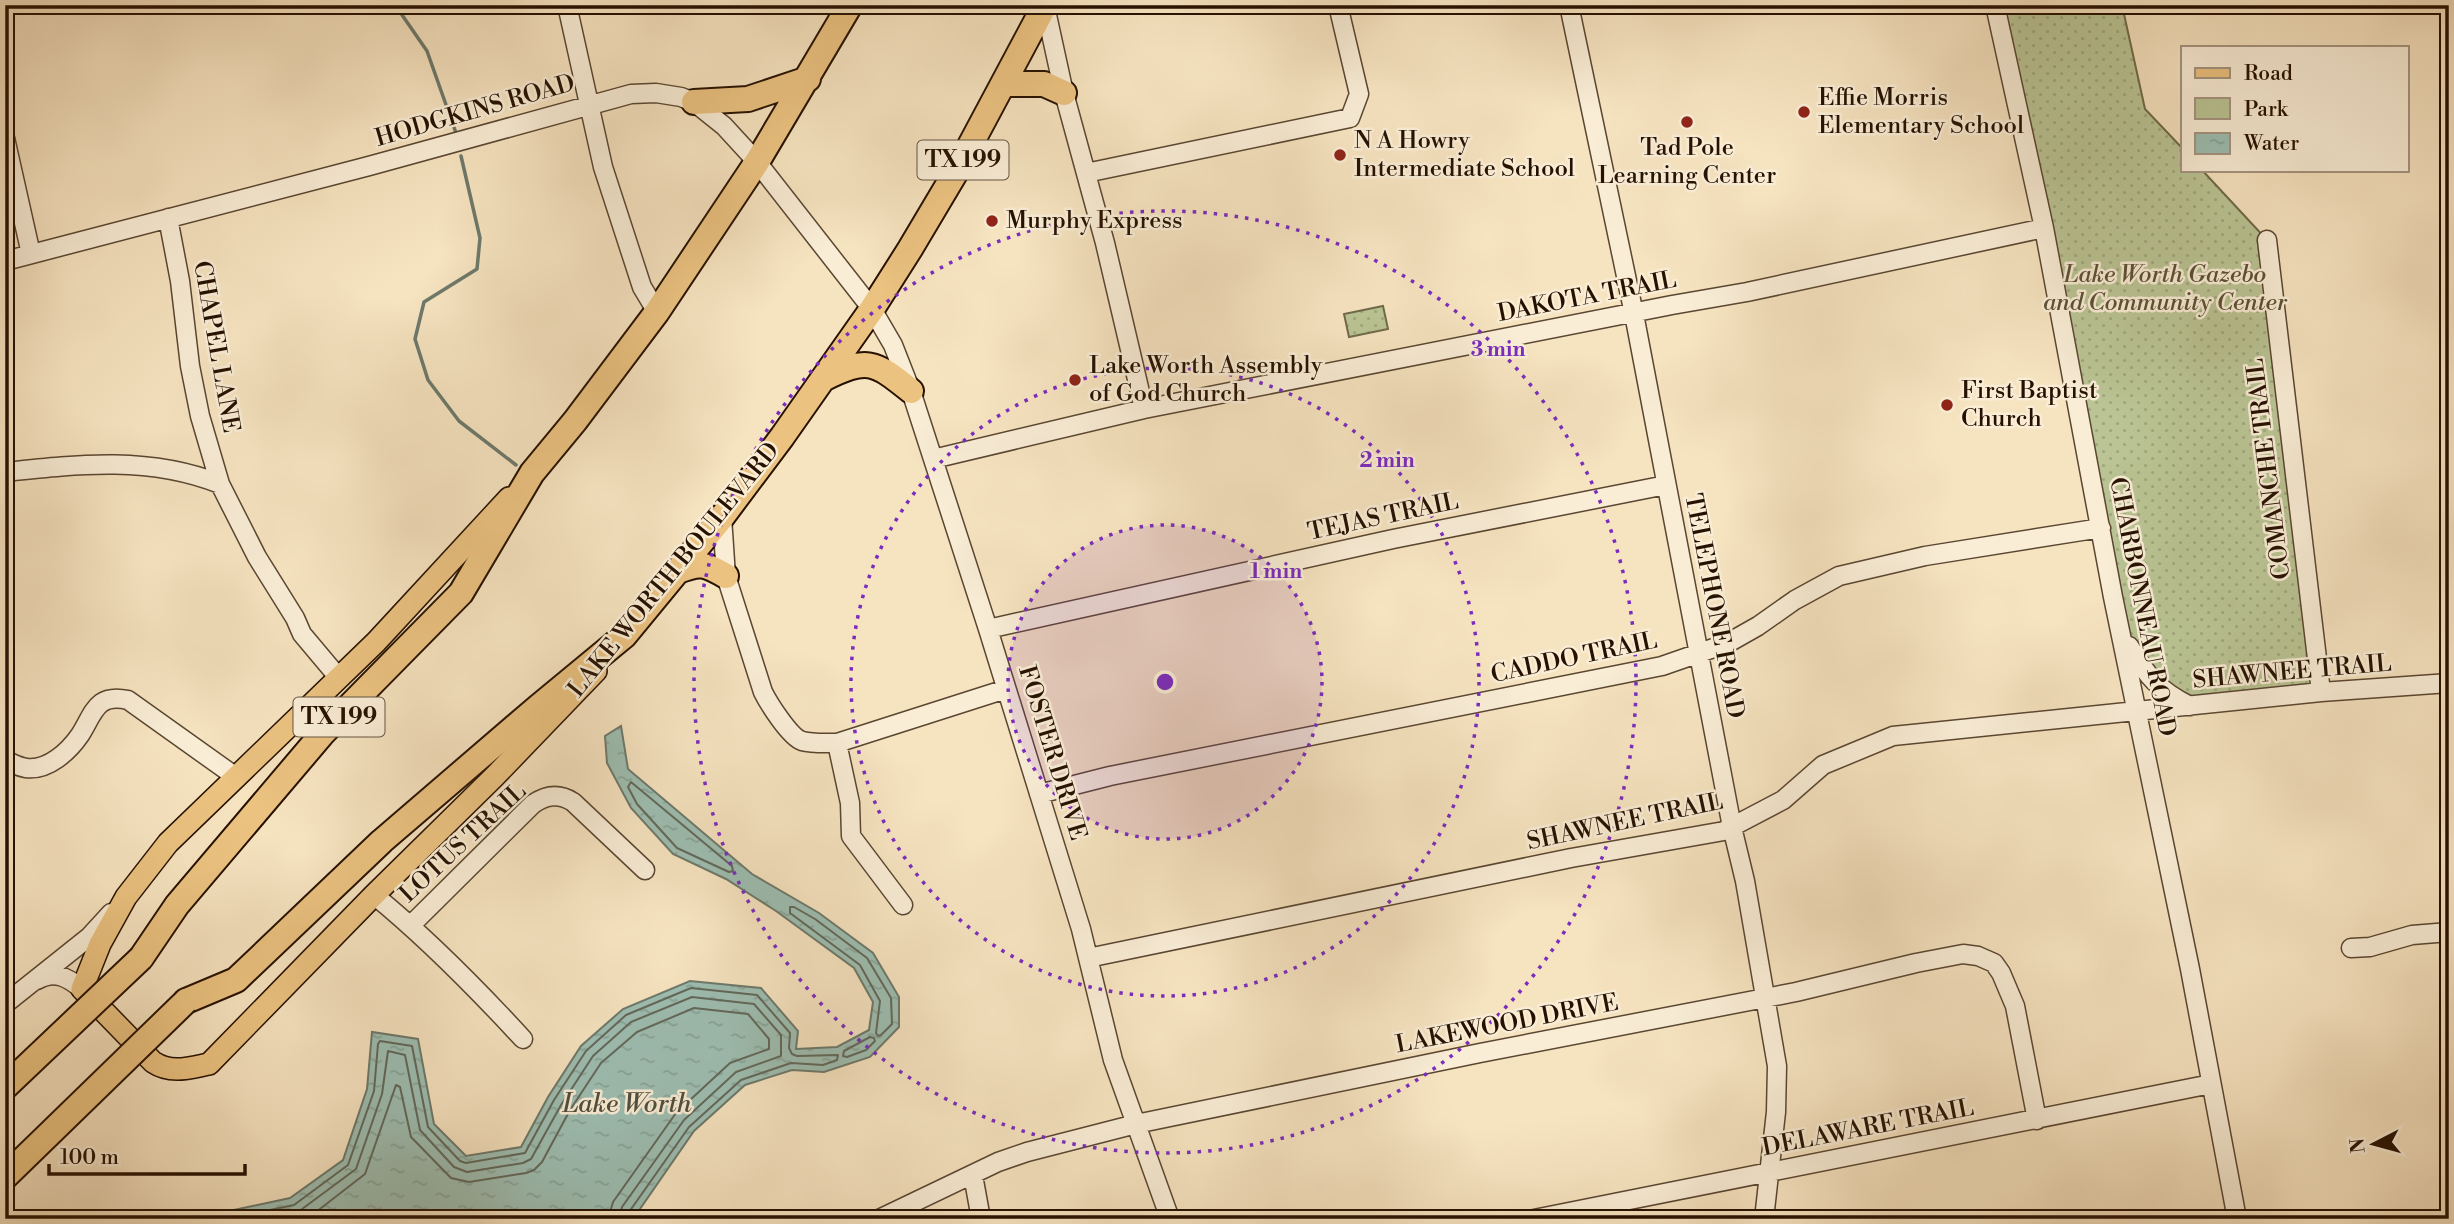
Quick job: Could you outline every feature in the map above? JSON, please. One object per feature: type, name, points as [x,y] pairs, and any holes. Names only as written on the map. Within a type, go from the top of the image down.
[{"type":"highway","name":"TX 199","points":[[5,1087],[141,958],[177,905],[323,733],[461,593],[532,473],[657,312],[757,162],[850,5]]},
{"type":"highway","name":"LAKE WORTH BOULEVARD","points":[[624,636],[722,517],[872,309],[951,182],[1045,5]]},
{"type":"highway","points":[[694,102],[748,99],[808,79]]},
{"type":"highway","points":[[1005,84],[1044,83],[1065,93]]},
{"type":"highway","points":[[822,379],[845,368],[873,365],[884,369],[911,391]]},
{"type":"highway","points":[[678,571],[695,564],[707,565],[726,576]]},
{"type":"highway","name":"TX 199","points":[[5,1177],[186,1000],[236,980],[382,841],[624,636]]},
{"type":"main road","name":"TX 199","points":[[82,989],[100,944],[126,897],[168,843],[339,678],[447,568],[532,473]]},
{"type":"main road","name":"LAKE WORTH BOULEVARD","points":[[82,989],[161,1067],[172,1070],[209,1064],[542,728],[594,673],[624,636]]},
{"type":"street","points":[[566,5],[603,167],[642,287],[657,312]]},
{"type":"street","points":[[1045,5],[1144,409]]},
{"type":"street","points":[[1086,173],[1350,118],[1359,94],[1338,5]]},
{"type":"street","name":"TELEPHONE ROAD","points":[[1569,5],[1634,314],[1732,827],[1745,881],[1777,1066],[1776,1112],[1764,1219]]},
{"type":"street","name":"CHARBONNEAU ROAD","points":[[1995,5],[2044,228],[2236,1219]]},
{"type":"street","name":"HODGKINS ROAD","points":[[5,261],[588,105],[631,94],[656,93],[694,102],[724,126],[757,162],[872,309]]},
{"type":"street","points":[[5,138],[31,254]]},
{"type":"street","name":"CHAPEL LANE","points":[[168,218],[180,281],[190,366],[200,416],[220,484],[257,557],[302,634],[339,678]]},
{"type":"street","name":"DAKOTA TRAIL","points":[[933,459],[1144,409],[1634,314],[2044,228]]},
{"type":"street","name":"COMANCHE TRAIL","points":[[2267,240],[2321,692]]},
{"type":"street","name":"FOSTER DRIVE","points":[[872,309],[883,325],[911,391],[1039,794],[1088,958],[1113,1060],[1170,1219]]},
{"type":"street","points":[[5,472],[113,463],[176,469],[220,484]]},
{"type":"street","name":"TEJAS TRAIL","points":[[988,629],[1393,539],[1666,485]]},
{"type":"street","points":[[722,517],[726,576],[762,692],[797,738],[810,742],[837,743],[1006,689]]},
{"type":"street","name":"CADDO TRAIL","points":[[1039,794],[1124,773],[1662,666],[1728,643],[1795,600],[1839,576],[1924,556],[2101,528]]},
{"type":"street","points":[[2120,630],[2144,672],[2168,696],[2190,706]]},
{"type":"street","name":"SHAWNEE TRAIL","points":[[1088,958],[1571,858],[1724,831],[1783,800],[1823,765],[1894,736],[2321,692],[2449,683]]},
{"type":"street","points":[[5,760],[24,768],[34,768],[57,760],[79,736],[93,709],[110,699],[118,698],[128,700],[236,777]]},
{"type":"street","points":[[837,743],[850,803],[851,836],[902,905]]},
{"type":"street","name":"LOTUS TRAIL","points":[[411,925],[542,798],[564,797],[573,802],[645,870]]},
{"type":"street","points":[[374,895],[411,925],[464,975],[523,1038]]},
{"type":"street","points":[[5,1004],[89,937],[126,897]]},
{"type":"street","points":[[2351,948],[2370,947],[2412,935],[2449,932]]},
{"type":"street","name":"LAKEWOOD DRIVE","points":[[879,1219],[1027,1152],[1136,1125],[1480,1053],[1764,999],[1963,954],[1978,956],[1994,963],[2001,973],[2015,1006],[2037,1120]]},
{"type":"street","points":[[31,984],[42,977],[57,975],[71,980],[82,989]]},
{"type":"street","name":"DELAWARE TRAIL","points":[[1534,1219],[2211,1084]]},
{"type":"street","points":[[973,1175],[981,1219]]},
{"type":"green space","name":"Lake Worth Gazebo and Community Center","points":[[1994,5],[2122,5],[2145,109],[2181,147],[2181,172],[2204,172],[2267,240],[2321,692],[2190,706],[2133,652]]},
{"type":"green space","points":[[1383,306],[1388,329],[1349,337],[1344,314]]},
{"type":"water","name":"Lake Worth","points":[[621,726],[628,769],[752,874],[819,913],[873,953],[899,997],[899,1027],[870,1057],[824,1072],[792,1070],[745,1085],[694,1131],[633,1219],[206,1219],[229,1211],[290,1198],[343,1160],[367,1089],[372,1032],[418,1039],[434,1124],[466,1156],[521,1147],[548,1097],[581,1046],[623,1009],[690,981],[761,988],[798,1031],[796,1049],[837,1047],[869,1030],[873,1002],[854,968],[776,911],[726,879],[673,854],[631,808],[607,763],[605,736]]},
{"type":"waterway","points":[[383,5],[400,12],[427,51],[456,133]]},
{"type":"waterway","points":[[461,156],[480,238],[477,269],[424,302],[415,339],[428,380],[459,421],[516,465]]},
{"type":"place","name":"Effie Morris Elementary School","points":[[1804,112]]},
{"type":"place","name":"Tad Pole Learning Center","points":[[1687,122]]},
{"type":"place","name":"N A Howry Intermediate School","points":[[1340,155]]},
{"type":"place","name":"Murphy Express","points":[[992,221]]},
{"type":"place","name":"Lake Worth Assembly of God Church","points":[[1075,380]]},
{"type":"place","name":"First Baptist Church","points":[[1947,405]]}]
